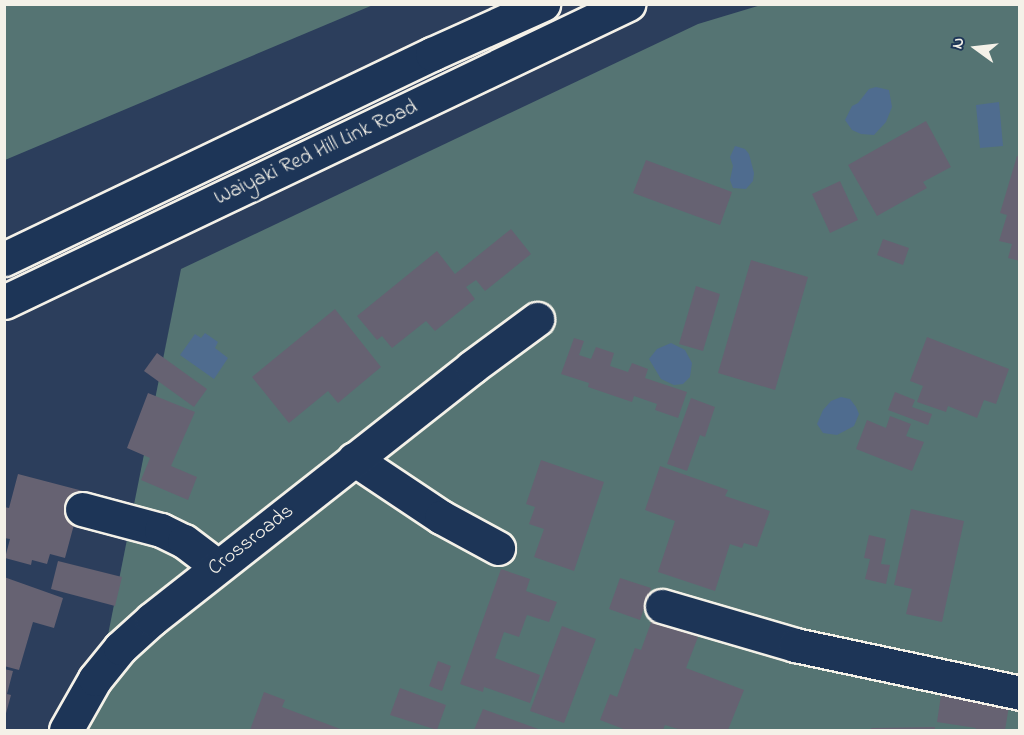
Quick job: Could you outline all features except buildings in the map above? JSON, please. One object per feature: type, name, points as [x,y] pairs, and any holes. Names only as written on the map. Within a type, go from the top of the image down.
[{"type":"main road","name":"Waiyaki Red Hill Link Road","points":[[4,260],[432,54],[543,4]]},
{"type":"main road","name":"Waiyaki Red Hill Link Road","points":[[4,302],[628,4]]},
{"type":"main road","name":"Crossroads","points":[[66,730],[95,679],[120,648],[217,566],[463,374],[537,320]]},
{"type":"main road","points":[[354,459],[441,517],[498,548]]},
{"type":"main road","points":[[82,509],[161,530],[184,541],[217,566]]},
{"type":"main road","points":[[662,606],[795,645],[1020,693]]},
{"type":"green space","points":[[5,4],[373,4],[373,5],[5,160]]},
{"type":"green space","points":[[761,5],[1019,5],[1019,730],[89,730],[181,269],[698,24]]},
{"type":"water","points":[[876,87],[889,90],[892,107],[886,122],[874,135],[861,134],[852,130],[845,120],[852,106],[858,103],[869,89]]},
{"type":"water","points":[[999,102],[1003,146],[980,148],[976,105]]},
{"type":"water","points":[[735,146],[745,149],[749,154],[754,173],[753,181],[746,189],[733,188],[730,180],[733,166],[730,157]]},
{"type":"water","points":[[205,333],[218,342],[215,348],[228,358],[214,379],[180,355],[195,334],[201,338]]},
{"type":"water","points":[[671,343],[685,350],[692,363],[690,377],[683,384],[674,385],[661,379],[649,359],[657,349]]},
{"type":"water","points":[[841,397],[850,399],[856,407],[859,414],[854,426],[837,435],[823,433],[817,424],[823,410],[831,401]]}]
